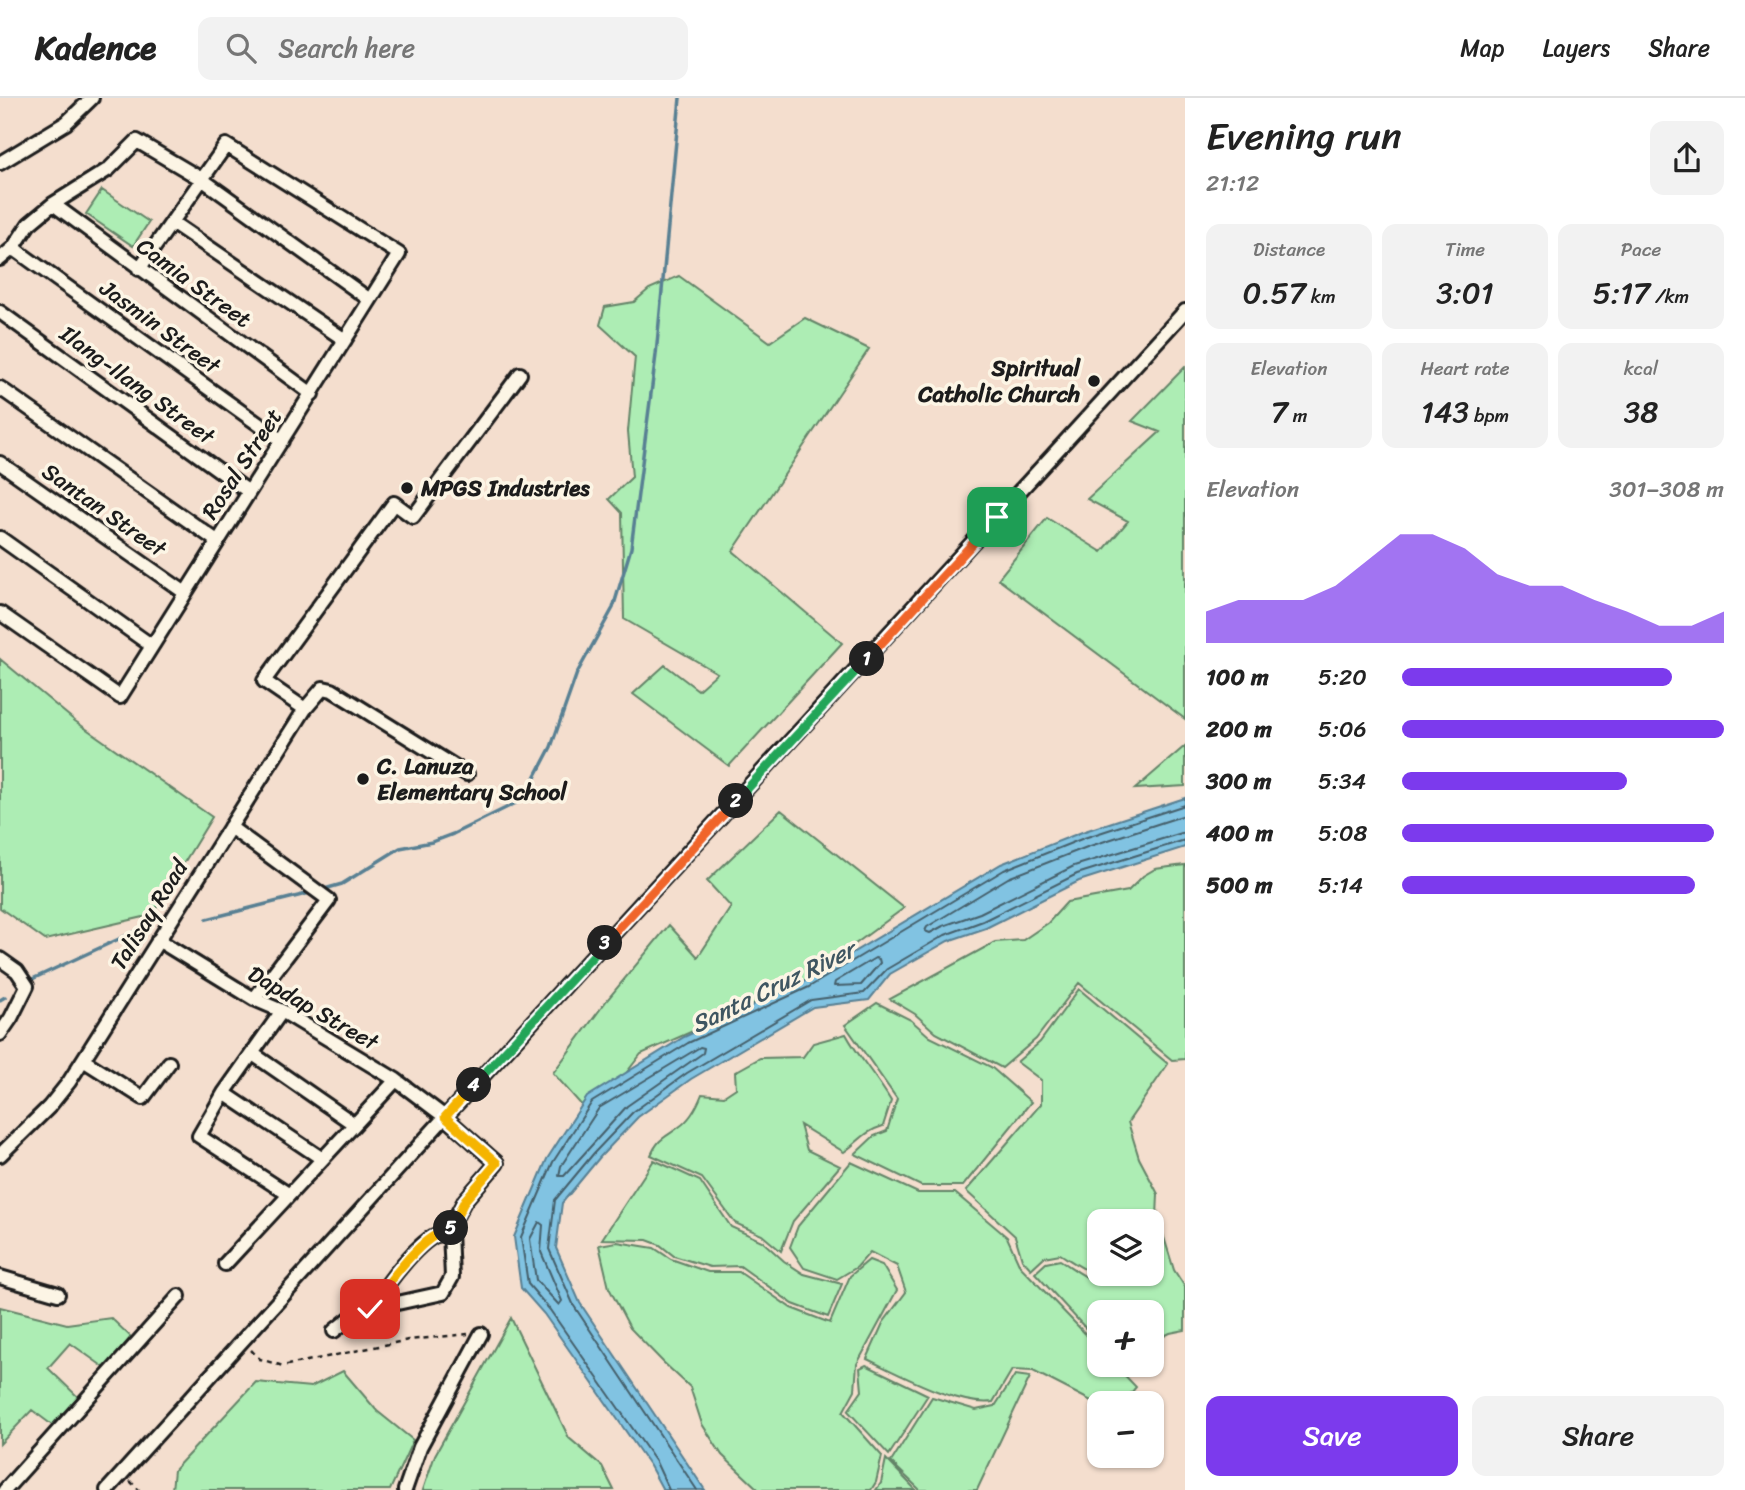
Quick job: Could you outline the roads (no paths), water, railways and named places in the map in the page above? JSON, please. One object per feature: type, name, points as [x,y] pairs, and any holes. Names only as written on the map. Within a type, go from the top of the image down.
[{"type":"street","points":[[0,163],[66,123],[92,98]]},
{"type":"street","points":[[0,259],[13,248],[29,225],[53,204],[109,169],[136,141],[202,180],[370,300]]},
{"type":"street","name":"Rosal Street","points":[[0,613],[120,697],[399,254],[226,145],[202,180]]},
{"type":"street","points":[[139,270],[202,180]]},
{"type":"street","name":"Camia Street","points":[[53,204],[139,270],[312,394]]},
{"type":"street","points":[[173,223],[345,340]]},
{"type":"street","name":"Jasmin Street","points":[[13,248],[282,441]]},
{"type":"street","points":[[107,1490],[445,1117],[1185,311]]},
{"type":"street","name":"Ilang-Ilang Street","points":[[0,312],[249,492]]},
{"type":"street","points":[[305,709],[264,681],[394,503],[413,517],[520,374]]},
{"type":"street","points":[[0,388],[217,541]]},
{"type":"street","name":"Santan Street","points":[[0,463],[184,592]]},
{"type":"street","points":[[0,538],[152,646]]},
{"type":"street","name":"Talisay Road","points":[[0,1155],[49,1107],[83,1060],[305,709],[323,688],[332,690],[467,774]]},
{"type":"street","points":[[230,827],[329,900],[254,999]]},
{"type":"street","name":"Dapdap Street","points":[[158,940],[254,999],[282,1011],[396,1080],[445,1117],[497,1163],[465,1200],[450,1231]]},
{"type":"street","points":[[0,959],[17,971],[27,986],[0,1034]]},
{"type":"street","points":[[282,1011],[224,1093],[200,1136],[288,1194]]},
{"type":"street","points":[[253,1054],[354,1124]]},
{"type":"street","points":[[83,1060],[143,1098],[169,1063]]},
{"type":"street","points":[[225,1264],[396,1080]]},
{"type":"street","points":[[224,1093],[321,1158]]},
{"type":"street","points":[[334,1331],[354,1315],[388,1304],[443,1293],[452,1277],[450,1231],[435,1235],[423,1244],[386,1286],[380,1296],[388,1304]]},
{"type":"street","points":[[0,1277],[58,1294]]},
{"type":"street","points":[[5,1490],[179,1296]]},
{"type":"street","points":[[405,1490],[420,1447],[481,1334]]},
{"type":"water","points":[[1185,798],[1185,847],[1079,881],[986,928],[948,941],[890,974],[869,1000],[813,1007],[691,1079],[638,1117],[562,1203],[556,1248],[580,1303],[705,1490],[663,1490],[650,1466],[544,1314],[521,1288],[514,1237],[547,1159],[587,1097],[684,1037],[805,981],[1001,864],[1082,832]]},
{"type":"waterway","points":[[321,890],[342,884],[400,848],[432,842],[453,834],[516,803],[530,787],[551,747],[577,673],[613,608],[631,548],[656,355],[680,98]]},
{"type":"waterway","points":[[207,919],[314,892]]},
{"type":"waterway","points":[[28,981],[134,932]]},
{"type":"waterway","points":[[0,1000],[5,997]]},
{"type":"place","name":"Spiritual Catholic Church","points":[[1094,381]]},
{"type":"place","name":"MPGS Industries","points":[[407,488]]},
{"type":"place","name":"C. Lanuza Elementary School","points":[[363,779]]},
{"type":"water label","name":"Santa Cruz River","points":[[773,987]]}]
